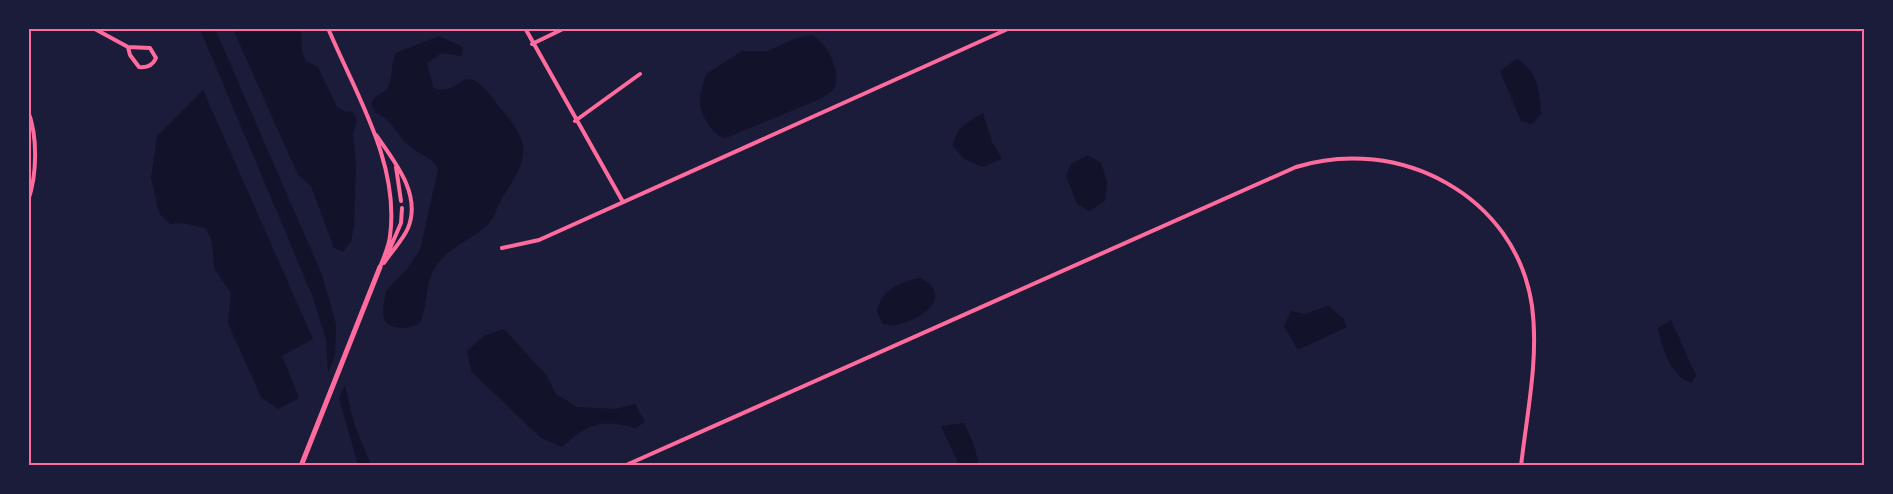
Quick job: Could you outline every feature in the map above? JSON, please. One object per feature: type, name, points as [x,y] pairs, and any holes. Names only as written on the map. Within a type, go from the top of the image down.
[{"type":"street","points":[[93,28],[128,47],[150,48],[156,58],[147,67],[139,67],[130,55],[128,47]]},
{"type":"street","points":[[301,465],[380,267],[390,236],[390,192],[373,132],[328,28]]},
{"type":"street","points":[[525,28],[575,121],[623,201]]},
{"type":"street","points":[[532,44],[565,28]]},
{"type":"street","points":[[502,248],[539,240],[1010,28]]},
{"type":"street","points":[[575,121],[640,74]]},
{"type":"street","points":[[28,111],[34,148],[33,187],[28,201]]},
{"type":"street","points":[[373,132],[407,183],[410,220],[408,229],[380,267]]},
{"type":"street","points":[[624,465],[1296,167],[1324,160],[1356,157],[1409,166],[1444,180],[1475,202],[1488,215],[1514,253],[1527,286],[1534,332],[1521,465]]},
{"type":"street","points":[[395,164],[401,201]]},
{"type":"street","points":[[380,267],[396,238],[402,208]]},
{"type":"shaded area","points":[[200,29],[215,29],[322,275],[336,324],[335,356],[328,372],[326,339],[312,295]]},
{"type":"shaded area","points":[[233,29],[301,29],[302,51],[306,61],[318,67],[337,107],[346,112],[353,111],[357,120],[353,133],[356,166],[354,226],[351,241],[343,252],[334,248],[311,186],[298,175]]},
{"type":"shaded area","points":[[811,35],[827,49],[834,65],[836,80],[831,92],[820,99],[726,138],[717,134],[706,120],[700,104],[706,74],[742,51],[768,51],[794,39]]},
{"type":"shaded area","points":[[439,36],[463,47],[462,56],[442,53],[427,63],[433,87],[442,90],[466,79],[482,86],[512,122],[518,133],[522,143],[522,161],[491,220],[483,229],[450,251],[438,263],[431,277],[420,323],[406,328],[396,327],[388,324],[384,317],[386,291],[407,269],[420,250],[438,169],[430,159],[407,144],[386,119],[375,113],[371,104],[374,98],[388,87],[396,53]]},
{"type":"shaded area","points":[[1517,59],[1529,69],[1540,98],[1541,114],[1532,124],[1521,121],[1500,71]]},
{"type":"shaded area","points":[[203,90],[313,339],[282,356],[299,398],[278,409],[261,397],[228,323],[231,293],[215,270],[211,238],[205,228],[183,223],[170,224],[159,213],[151,178],[157,136]]},
{"type":"shaded area","points":[[983,113],[992,142],[1002,159],[983,167],[964,159],[953,146],[963,126]]},
{"type":"shaded area","points":[[1088,155],[1101,163],[1107,181],[1105,201],[1089,211],[1077,204],[1066,176],[1071,164]]},
{"type":"shaded area","points":[[920,278],[932,286],[935,295],[933,303],[926,312],[904,323],[883,324],[877,312],[882,298],[892,288]]},
{"type":"shaded area","points":[[1328,306],[1343,318],[1347,327],[1298,350],[1284,326],[1291,311],[1305,314]]},
{"type":"shaded area","points":[[1671,320],[1696,376],[1691,383],[1672,367],[1662,344],[1658,328]]},
{"type":"shaded area","points":[[504,329],[546,375],[556,394],[577,407],[616,409],[635,404],[645,422],[636,428],[613,424],[596,425],[580,433],[562,447],[541,438],[471,371],[467,351],[484,336]]},
{"type":"shaded area","points":[[345,385],[354,424],[371,465],[358,465],[339,398]]},
{"type":"shaded area","points":[[964,423],[974,445],[979,465],[959,465],[941,426]]}]
